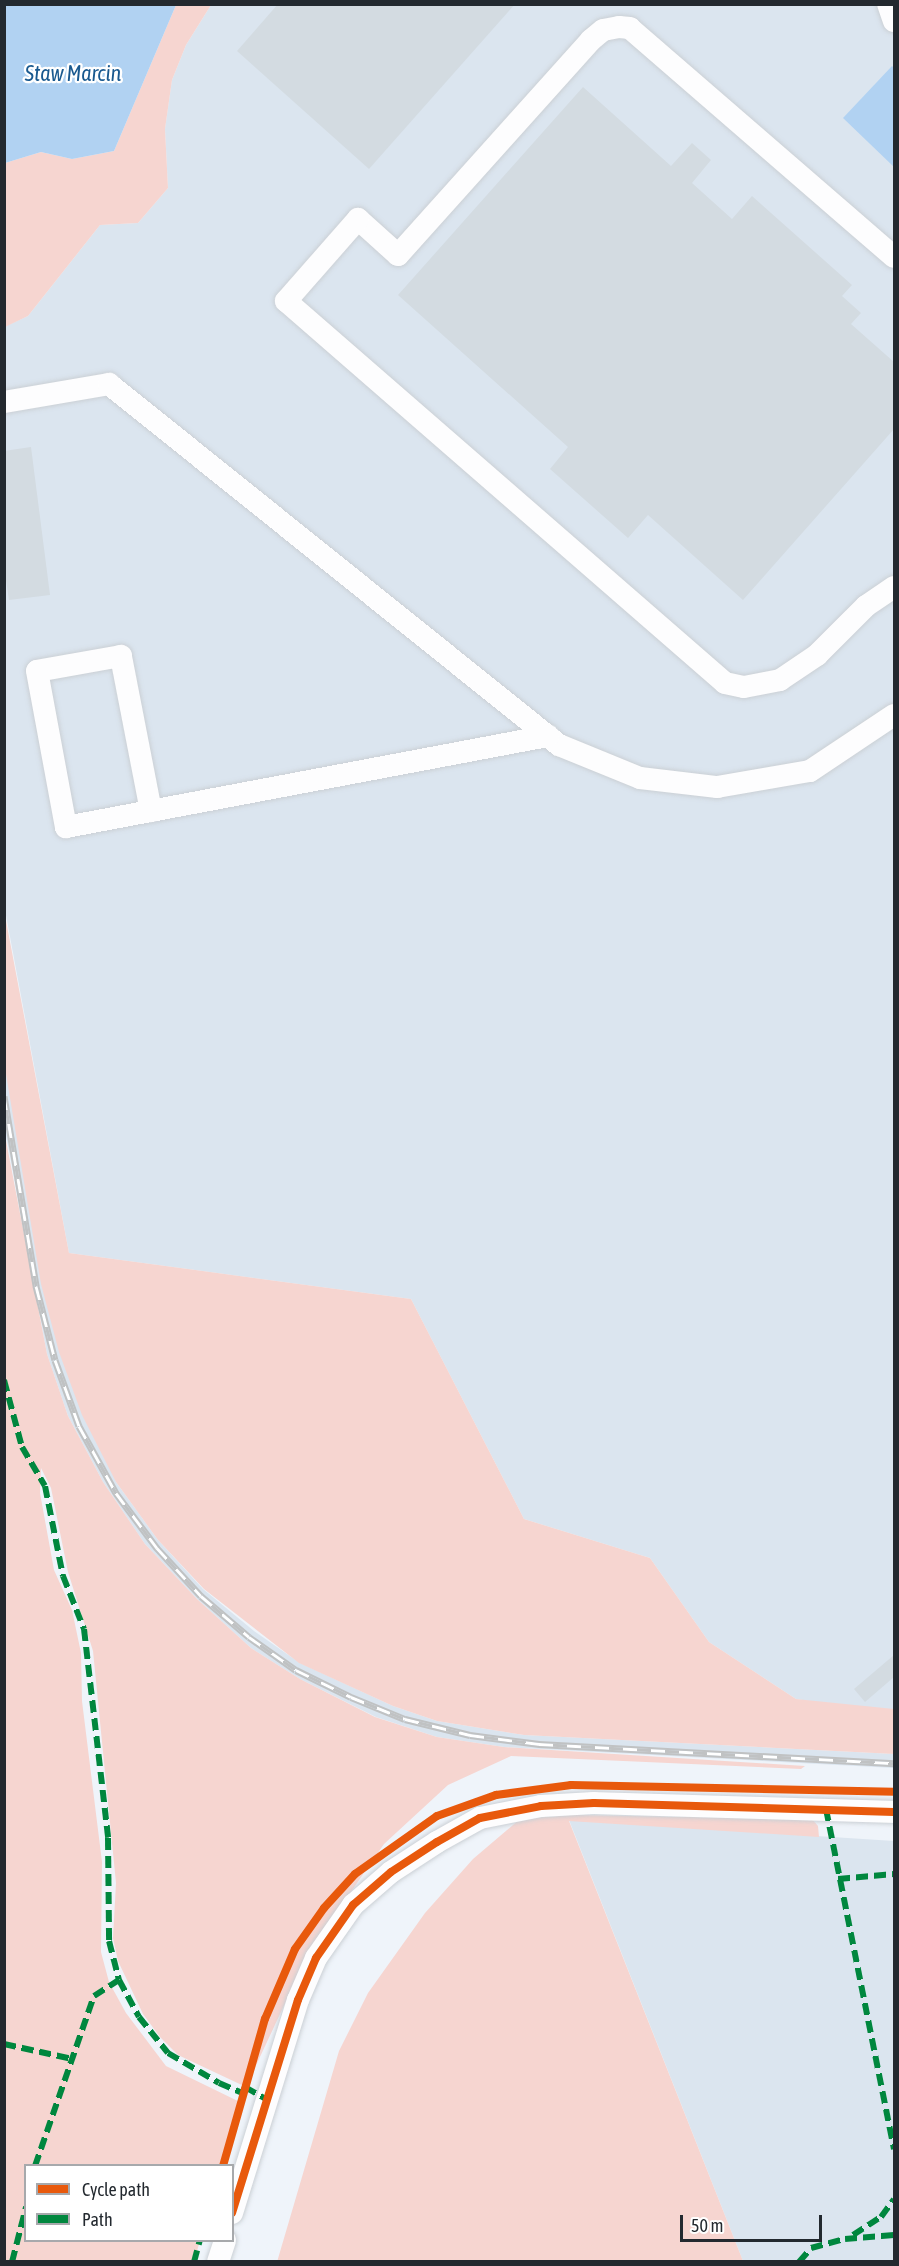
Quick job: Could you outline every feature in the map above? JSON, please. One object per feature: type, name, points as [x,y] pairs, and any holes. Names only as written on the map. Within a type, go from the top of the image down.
[{"type":"street","points":[[888,4],[894,21]]},
{"type":"street","points":[[894,257],[630,28],[619,27],[603,30],[591,40],[398,255],[358,219],[286,301],[725,683],[744,687],[780,680],[817,655],[867,606],[894,587]]},
{"type":"street","points":[[4,402],[108,384],[559,745],[640,778],[717,787],[810,771],[894,715]]},
{"type":"street","points":[[151,811],[121,656],[37,671],[66,827],[151,811],[548,736]]},
{"type":"street","points":[[234,2207],[291,2022],[316,1958],[353,1905],[391,1872],[437,1842],[480,1818],[541,1806],[594,1803],[894,1812]]},
{"type":"street","points":[[218,2262],[225,2242]]},
{"type":"shaded area","points":[[176,5],[211,5],[186,45],[172,80],[165,129],[168,188],[138,223],[100,225],[28,316],[5,327],[5,163],[41,152],[72,159],[114,151]]},
{"type":"shaded area","points":[[211,5],[894,5],[894,1714],[796,1699],[709,1642],[650,1558],[524,1519],[411,1299],[69,1253],[5,910],[4,327],[28,316],[100,225],[138,223],[168,188],[165,129],[172,80],[186,45]]},
{"type":"shaded area","points":[[4,910],[69,1253],[411,1299],[524,1519],[650,1558],[709,1642],[796,1699],[894,1709],[894,1754],[524,1735],[437,1721],[393,1706],[299,1663],[204,1589],[158,1540],[116,1482],[82,1415],[59,1352],[41,1284],[5,1068]]},
{"type":"shaded area","points":[[4,1063],[116,1482],[158,1540],[203,1589],[254,1631],[300,1663],[393,1706],[437,1721],[524,1735],[894,1754],[894,1768],[504,1747],[437,1737],[376,1717],[300,1679],[251,1648],[197,1599],[145,1544],[103,1482],[68,1416],[47,1354],[5,1130]]},
{"type":"shaded area","points":[[4,1130],[47,1354],[68,1416],[103,1482],[145,1544],[197,1599],[251,1648],[300,1679],[375,1717],[437,1737],[504,1747],[805,1766],[801,1769],[511,1756],[448,1785],[384,1844],[308,1954],[246,2087],[178,2055],[160,2037],[143,2014],[118,1961],[113,1938],[116,1883],[93,1651],[68,1572],[51,1488],[41,1468],[40,1493],[54,1570],[72,1610],[81,1653],[82,1701],[102,1862],[101,1952],[109,1982],[126,2013],[166,2066],[244,2104],[224,2164],[24,2164],[24,2242],[200,2242],[194,2261],[5,2261]]},
{"type":"shaded area","points":[[571,1815],[812,1819],[818,1826],[819,1837],[569,1821],[743,2261],[277,2262],[339,2051],[368,1993],[425,1913],[473,1859],[520,1819]]},
{"type":"shaded area","points":[[569,1820],[894,1841],[894,2261],[743,2261]]},
{"type":"water","name":"Staw Marcin","points":[[5,4],[176,5],[114,151],[72,159],[41,152],[5,163]]},
{"type":"water","points":[[892,66],[894,68],[894,167],[843,118]]},
{"type":"building","points":[[278,4],[515,4],[369,169],[237,51]]},
{"type":"building","points":[[583,87],[671,166],[692,143],[711,160],[692,183],[732,219],[752,196],[852,285],[842,296],[861,313],[851,324],[894,362],[894,429],[743,600],[648,515],[628,538],[550,469],[568,447],[398,295]]},
{"type":"building","points":[[31,447],[50,595],[9,600],[4,567],[4,451]]},
{"type":"building","points":[[894,1655],[894,1677],[865,1702],[854,1689]]},
{"type":"railway","points":[[4,1096],[36,1286],[55,1360],[79,1426],[116,1493],[157,1548],[201,1596],[249,1637],[296,1670],[351,1697],[405,1719],[470,1735],[539,1744],[894,1763]]},
{"type":"marked path","points":[[4,1380],[22,1447],[45,1486],[63,1576],[84,1629],[108,1838],[109,1941],[119,1980],[139,2017],[168,2053],[219,2083],[243,2093],[245,2087],[266,2099]]},
{"type":"marked path","points":[[826,1809],[894,2149]]},
{"type":"marked path","points":[[838,1879],[894,1874]]},
{"type":"marked path","points":[[36,2164],[94,1996],[119,1980]]},
{"type":"marked path","points":[[4,2044],[72,2059]]},
{"type":"marked path","points":[[853,2235],[881,2217],[894,2199]]},
{"type":"marked path","points":[[12,2262],[24,2215]]},
{"type":"marked path","points":[[799,2262],[811,2248],[845,2239],[894,2235]]},
{"type":"marked path","points":[[194,2262],[199,2242]]},
{"type":"cycle path","points":[[224,2164],[265,2019],[295,1949],[324,1908],[355,1874],[437,1816],[496,1795],[571,1785],[894,1792]]},
{"type":"cycle path","points":[[234,2207],[298,2000],[316,1958],[353,1905],[391,1872],[437,1842],[480,1818],[541,1806],[594,1803],[894,1812]]}]
